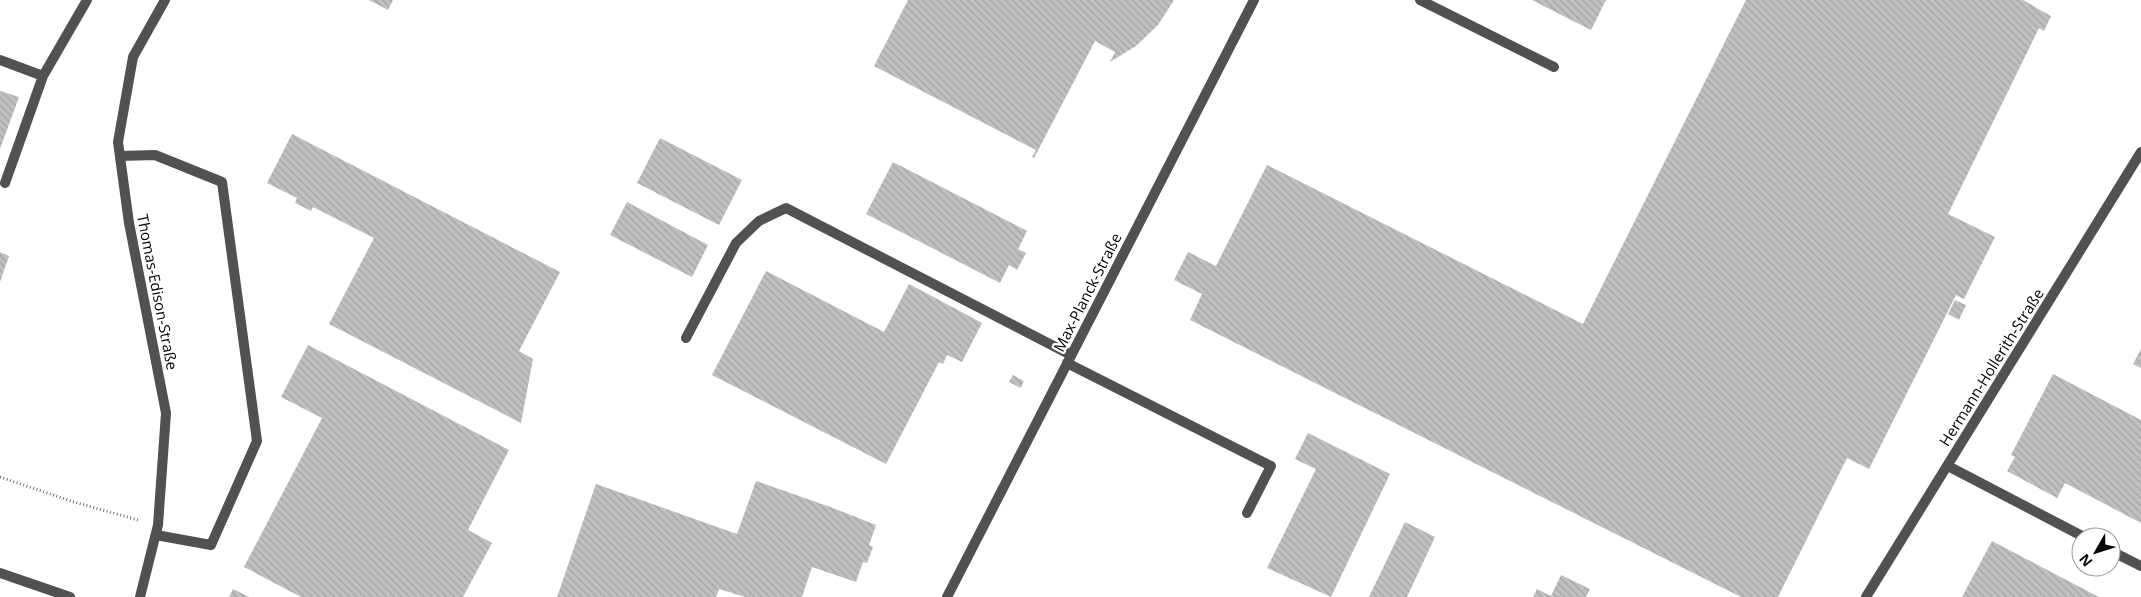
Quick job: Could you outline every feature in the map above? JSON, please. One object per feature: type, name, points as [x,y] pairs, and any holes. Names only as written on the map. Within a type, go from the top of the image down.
[{"type":"street","points":[[5,183],[43,76],[87,0]]},
{"type":"street","name":"Thomas-Edison-Straße","points":[[140,597],[157,530],[166,413],[129,223],[118,142],[133,57],[165,0]]},
{"type":"street","name":"Max-Planck-Straße","points":[[947,597],[1254,0]]},
{"type":"street","points":[[1420,0],[1554,67]]},
{"type":"street","points":[[0,60],[43,76]]},
{"type":"street","name":"Hermann-Hollerith-Straße","points":[[1866,597],[2141,152]]},
{"type":"street","points":[[120,156],[154,155],[222,182],[257,441],[211,545],[157,530]]},
{"type":"street","points":[[686,338],[736,244],[759,221],[786,208],[1271,466],[1247,513]]},
{"type":"street","points":[[1948,466],[2071,530]]},
{"type":"street","points":[[2121,556],[2141,566]]},
{"type":"street","points":[[0,572],[70,597]]},
{"type":"path","points":[[0,477],[157,530]]},
{"type":"building","points":[[369,0],[393,0],[388,10]]},
{"type":"building","points":[[908,0],[1174,0],[1158,25],[1136,46],[1110,62],[1115,52],[1095,41],[1034,158],[1032,157],[1036,150],[874,66]]},
{"type":"building","points":[[1532,0],[1606,0],[1591,30]]},
{"type":"building","points":[[1746,0],[2023,0],[2051,16],[2044,31],[2039,28],[1948,214],[1995,237],[1964,299],[1956,295],[1869,469],[1847,458],[1778,597],[1741,597],[1190,320],[1202,294],[1174,280],[1188,252],[1216,266],[1267,165],[1583,324]]},
{"type":"building","points":[[0,91],[19,97],[0,149]]},
{"type":"building","points":[[292,134],[560,272],[519,351],[533,359],[521,423],[329,324],[374,238],[313,207],[311,211],[295,203],[297,198],[267,183]]},
{"type":"building","points":[[660,138],[742,180],[719,225],[637,183]]},
{"type":"building","points":[[893,162],[1027,231],[1018,249],[1026,253],[1017,270],[1009,265],[1000,283],[866,214]]},
{"type":"building","points":[[627,202],[708,245],[692,277],[610,235]]},
{"type":"building","points":[[0,252],[9,256],[0,282]]},
{"type":"building","points":[[766,271],[884,332],[909,284],[982,323],[962,362],[947,355],[943,364],[939,362],[886,464],[712,375]]},
{"type":"building","points":[[1955,300],[1966,305],[1959,320],[1948,314]]},
{"type":"building","points":[[308,345],[509,450],[468,530],[492,543],[463,597],[301,597],[244,567],[322,418],[281,397]]},
{"type":"building","points":[[2141,349],[2141,368],[2133,364]]},
{"type":"building","points":[[2053,374],[2141,420],[2141,523],[2065,483],[2057,498],[2007,471],[2015,457],[2011,455]]},
{"type":"building","points":[[1013,375],[1024,381],[1021,388],[1009,382]]},
{"type":"building","points":[[1308,433],[1390,474],[1331,597],[1267,568],[1316,469],[1295,459]]},
{"type":"building","points":[[756,481],[876,525],[869,545],[873,547],[867,563],[863,562],[856,582],[812,567],[802,597],[745,597],[719,589],[716,597],[557,597],[596,484],[737,534]]},
{"type":"building","points":[[1405,522],[1435,537],[1407,597],[1369,597]]},
{"type":"building","points":[[1992,541],[2074,584],[2099,597],[1962,597]]},
{"type":"building","points":[[1561,575],[1590,589],[1586,597],[1533,597],[1537,589],[1551,596]]},
{"type":"building","points":[[233,589],[249,597],[229,597]]}]
